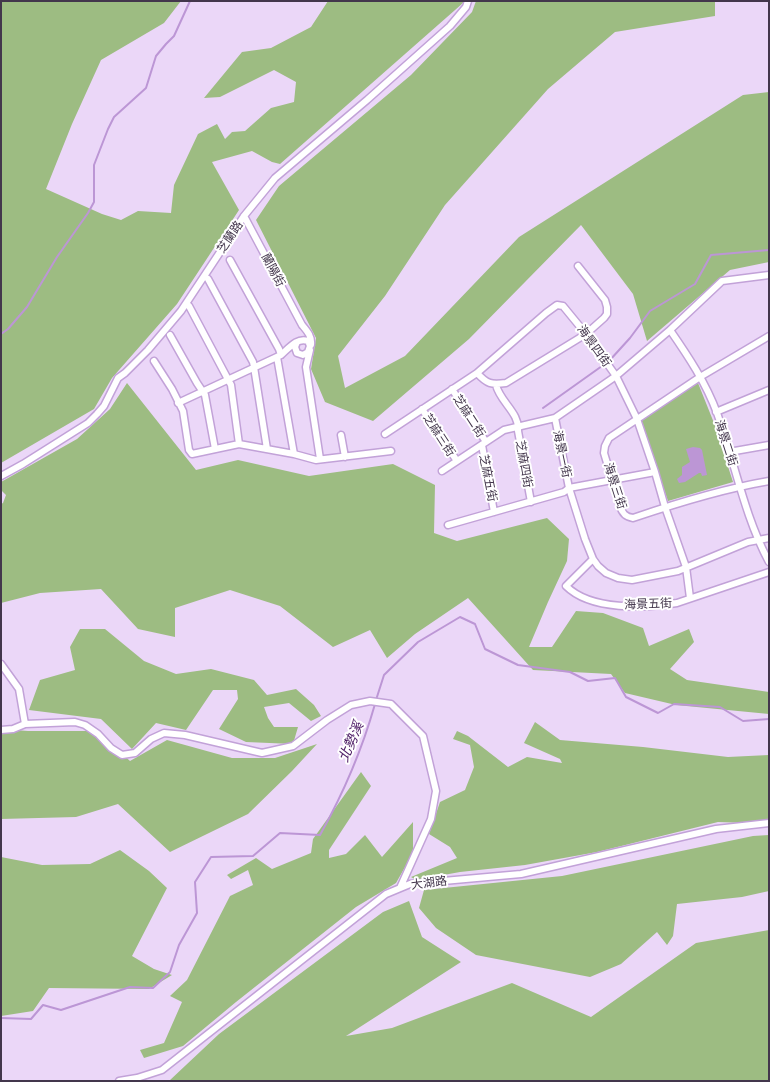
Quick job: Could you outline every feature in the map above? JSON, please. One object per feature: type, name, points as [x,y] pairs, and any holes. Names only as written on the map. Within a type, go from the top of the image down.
[{"type":"street","name":"芝蘭路","points":[[1,476],[31,459],[88,422],[97,414],[104,406],[118,378],[126,373],[148,350],[181,311],[244,216],[275,178],[450,26],[466,7],[468,1]]},
{"type":"street","name":"蘭陽街","points":[[244,216],[302,325],[309,333],[311,342],[306,366],[320,459]]},
{"type":"street","points":[[230,260],[279,349],[294,454]]},
{"type":"street","points":[[477,373],[489,384],[506,383],[586,334],[604,318],[607,307],[605,300],[578,266]]},
{"type":"street","name":"海景一街","points":[[769,275],[722,281],[670,330],[616,376],[555,418],[569,488],[593,559],[606,573],[618,578],[632,580],[678,571],[748,542],[769,538]]},
{"type":"street","points":[[208,279],[254,368],[267,449]]},
{"type":"street","name":"海景四街","points":[[384,434],[477,373],[546,313],[557,305],[563,306],[616,376],[637,419],[655,472],[664,507],[686,568],[690,598]]},
{"type":"street","points":[[189,306],[229,379],[239,444]]},
{"type":"street","points":[[300,354],[296,350],[295,344],[301,333],[302,325]]},
{"type":"street","name":"海景二街","points":[[670,330],[700,377],[716,412],[758,540],[769,562]]},
{"type":"street","points":[[170,335],[205,395],[216,449]]},
{"type":"street","name":"海景三街","points":[[769,336],[700,377],[609,438],[604,446],[604,453],[622,513],[628,518],[740,486],[769,481]]},
{"type":"street","points":[[178,403],[279,356],[302,339],[308,341],[310,348],[306,354],[279,356]]},
{"type":"street","points":[[154,360],[183,411],[188,450],[192,454],[239,444],[316,460],[390,450]]},
{"type":"street","points":[[496,385],[497,391],[518,420],[519,427]]},
{"type":"street","name":"芝麻二街","points":[[452,389],[484,443]]},
{"type":"street","points":[[716,412],[769,390]]},
{"type":"street","name":"芝麻三街","points":[[422,409],[456,461]]},
{"type":"street","points":[[442,471],[504,430],[555,418]]},
{"type":"street","name":"芝麻四街","points":[[519,427],[518,431],[531,502]]},
{"type":"street","points":[[341,435],[345,457]]},
{"type":"street","name":"芝麻五街","points":[[484,443],[494,512]]},
{"type":"street","points":[[729,452],[769,445]]},
{"type":"street","points":[[448,525],[564,492],[569,488],[655,472]]},
{"type":"street","name":"海景五街","points":[[593,559],[566,586],[571,592],[597,603],[633,607],[677,603],[769,572]]},
{"type":"street","points":[[1,664],[19,688],[25,724]]},
{"type":"street","points":[[1,730],[13,729],[25,724],[75,722],[85,725],[98,734],[111,748],[122,755],[135,753],[151,739],[164,733],[186,735],[262,753],[293,746],[327,720],[351,705],[372,701],[391,704],[423,736],[436,792],[431,819],[400,888]]},
{"type":"street","name":"大湖路","points":[[119,1081],[138,1078],[162,1070],[386,894],[410,884],[521,874],[716,829],[769,823]]},
{"type":"green space","points":[[1,1],[181,1],[164,23],[101,60],[72,124],[46,189],[102,214],[121,220],[138,211],[171,213],[174,185],[198,134],[217,124],[225,139],[232,132],[245,131],[271,108],[294,102],[296,82],[274,70],[220,97],[204,98],[242,52],[271,48],[311,27],[328,1],[464,1],[280,164],[272,162],[252,151],[212,162],[239,210],[177,304],[112,378],[94,409],[1,463]]},
{"type":"green space","points":[[476,1],[715,1],[715,16],[615,32],[548,89],[445,205],[385,296],[338,356],[345,388],[405,356],[519,237],[743,95],[769,92],[769,262],[730,270],[647,341],[633,294],[581,225],[469,339],[373,421],[325,402],[311,369],[316,338],[256,220],[279,186],[411,75],[472,12]]},
{"type":"green space","points":[[127,383],[196,470],[238,460],[309,476],[393,464],[435,485],[434,533],[457,541],[547,518],[569,539],[567,561],[529,647],[552,647],[576,611],[603,613],[643,628],[649,646],[689,629],[694,642],[670,669],[687,680],[769,692],[769,714],[676,705],[625,693],[611,674],[533,670],[468,598],[415,634],[387,658],[370,630],[333,647],[280,606],[230,590],[175,608],[175,637],[138,629],[101,589],[40,593],[1,603],[1,504],[6,495],[1,490],[1,482],[77,439],[110,409]]},
{"type":"green space","points":[[698,383],[714,423],[733,482],[668,501],[640,420]]},
{"type":"green space","points":[[80,629],[105,629],[144,661],[176,674],[211,669],[254,680],[267,695],[296,689],[314,705],[321,716],[311,721],[289,703],[264,707],[274,727],[298,727],[293,744],[246,742],[219,729],[238,699],[237,690],[213,690],[186,730],[156,723],[132,749],[101,719],[29,710],[40,680],[75,670],[70,647]]},
{"type":"green space","points":[[535,722],[560,740],[728,757],[769,755],[769,821],[747,823],[718,822],[597,852],[525,865],[460,872],[416,880],[411,877],[457,858],[450,847],[429,834],[440,802],[465,790],[474,767],[470,745],[453,739],[457,731],[468,736],[508,767],[527,757],[562,763],[560,759],[524,743]]},
{"type":"green space","points":[[1,729],[98,731],[130,761],[167,740],[232,758],[275,758],[317,744],[248,814],[170,852],[118,804],[76,817],[1,819]]},
{"type":"green space","points":[[361,772],[371,786],[329,850],[329,858],[346,854],[365,835],[382,857],[413,822],[413,853],[396,883],[356,907],[183,1046],[144,1058],[140,1050],[164,1043],[182,1002],[170,996],[187,980],[230,896],[253,885],[248,870],[231,879],[227,875],[256,858],[272,869],[311,853],[313,839]]},
{"type":"green space","points":[[769,835],[769,891],[742,897],[677,904],[673,936],[667,945],[657,932],[621,964],[590,977],[476,955],[436,928],[419,908],[424,890],[562,876],[753,836]]},
{"type":"green space","points":[[120,850],[149,871],[167,888],[132,956],[154,969],[172,975],[149,989],[49,988],[33,1011],[1,1016],[1,857],[42,865],[90,864]]},
{"type":"green space","points":[[409,901],[422,937],[461,962],[346,1036],[392,1028],[512,983],[591,1017],[696,943],[769,930],[769,1081],[169,1081],[219,1034],[383,912]]},
{"type":"shaded area","points":[[693,447],[702,450],[707,475],[702,476],[699,473],[685,482],[679,483],[677,479],[682,475],[682,467],[690,462],[686,449]]},
{"type":"waterway","points":[[1,334],[8,329],[27,307],[57,257],[88,213],[94,202],[94,165],[108,129],[114,117],[146,88],[156,56],[174,36],[190,1]]},
{"type":"waterway","points":[[610,360],[630,338],[650,311],[695,284],[711,255],[769,250]]},
{"type":"waterway","points":[[543,408],[602,366]]},
{"type":"waterway","name":"北勢溪","points":[[376,700],[384,675],[418,642],[460,617],[475,624],[485,649],[518,665],[570,672],[588,681],[615,678],[626,697],[658,713],[674,704],[720,707],[743,721],[769,719]]},
{"type":"waterway","name":"北勢溪","points":[[1,1018],[31,1019],[43,1005],[61,1010],[130,987],[153,988],[170,972],[179,945],[197,913],[195,882],[211,857],[253,856],[280,833],[320,835],[351,771],[375,704]]}]
